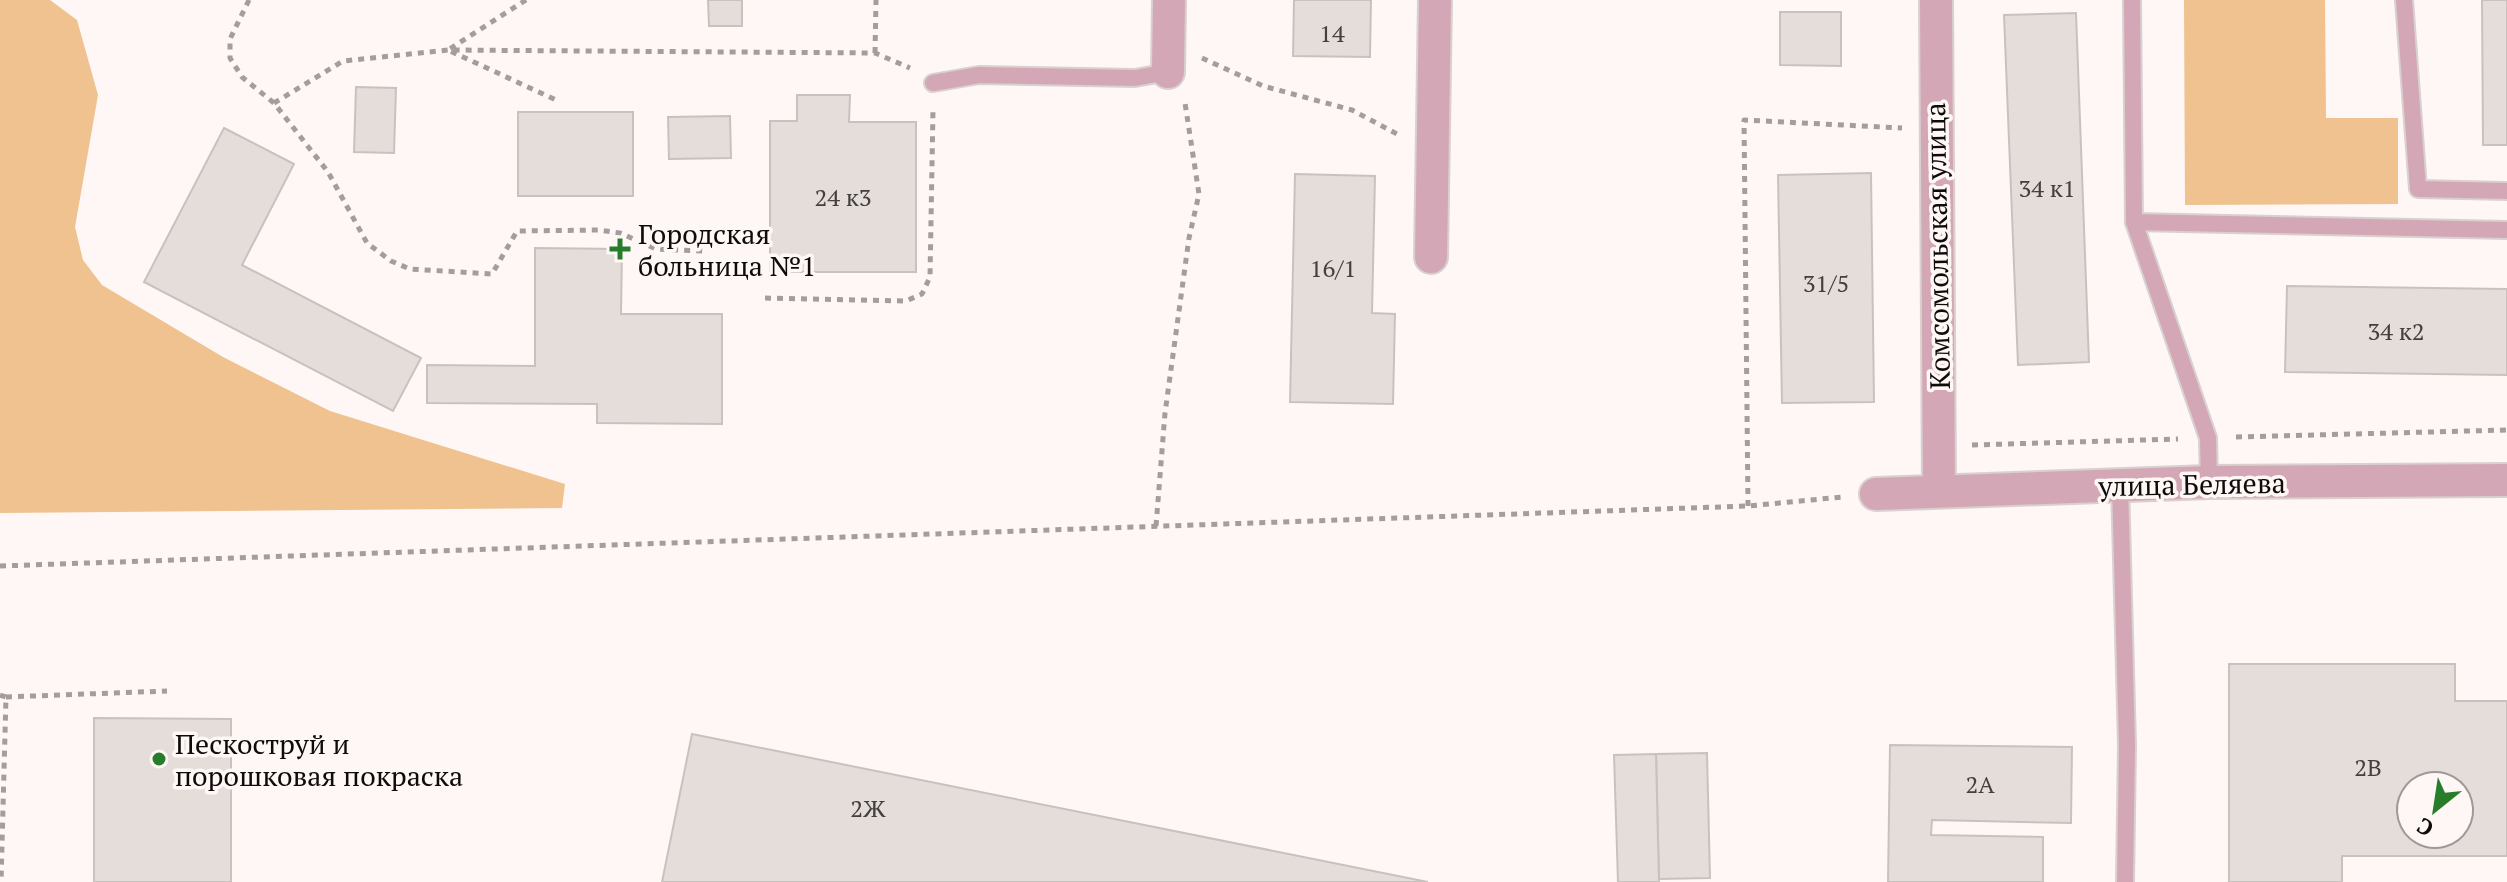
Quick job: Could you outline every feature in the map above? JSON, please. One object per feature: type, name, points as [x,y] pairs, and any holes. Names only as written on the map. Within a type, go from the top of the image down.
[{"type":"street","points":[[1169,0],[1173,68]]},
{"type":"street","points":[[1431,257],[1435,0]]},
{"type":"street","name":"Комсомольская улица","points":[[1936,0],[1939,491]]},
{"type":"street","name":"улица Беляева","points":[[1876,494],[2209,482],[2507,480]]},
{"type":"lane","points":[[2132,0],[2134,222],[2208,438],[2209,482]]},
{"type":"lane","points":[[2404,0],[2418,189],[2507,191]]},
{"type":"lane","points":[[933,83],[979,75],[1135,78],[1173,68]]},
{"type":"lane","points":[[2134,222],[2507,230]]},
{"type":"lane","points":[[2120,485],[2127,745],[2125,882]]},
{"type":"path","points":[[249,0],[230,39],[230,58],[242,77],[274,103],[328,172],[367,243],[391,261],[410,269],[492,274],[517,231],[599,230],[620,233],[656,249],[705,251]]},
{"type":"path","points":[[448,50],[526,0]]},
{"type":"path","points":[[875,53],[876,0]]},
{"type":"path","points":[[274,103],[343,61],[448,50],[875,53],[906,65],[933,83],[930,277],[922,294],[906,301],[765,298]]},
{"type":"path","points":[[448,50],[556,100]]},
{"type":"path","points":[[1156,526],[1165,413],[1189,238],[1199,194],[1173,68],[1263,86],[1352,110],[1433,154]]},
{"type":"path","points":[[1748,506],[1744,120],[1935,130]]},
{"type":"path","points":[[0,566],[1748,506],[1876,494]]},
{"type":"path","points":[[1,882],[3,696],[167,691]]},
{"type":"shaded area","points":[[0,0],[50,0],[77,20],[98,95],[75,227],[83,260],[102,285],[223,357],[330,411],[565,484],[562,508],[0,513]]},
{"type":"shaded area","points":[[2184,0],[2325,0],[2326,118],[2398,118],[2398,204],[2185,205]]},
{"type":"building","points":[[708,0],[742,0],[742,26],[709,26]]},
{"type":"building","points":[[1294,0],[1371,0],[1370,57],[1293,56]]},
{"type":"building","points":[[2482,0],[2507,0],[2507,145],[2483,145]]},
{"type":"building","points":[[1780,12],[1841,12],[1841,66],[1780,65]]},
{"type":"building","points":[[2076,13],[2089,362],[2018,365],[2004,15]]},
{"type":"building","points":[[356,87],[396,88],[394,153],[354,152]]},
{"type":"building","points":[[797,95],[850,95],[849,122],[916,122],[916,272],[770,272],[770,121],[797,121]]},
{"type":"building","points":[[518,112],[633,112],[633,196],[518,196]]},
{"type":"building","points":[[730,116],[731,158],[669,159],[668,117]]},
{"type":"building","points":[[224,128],[294,164],[242,265],[421,358],[393,411],[144,282]]},
{"type":"building","points":[[1871,173],[1874,402],[1782,403],[1778,175]]},
{"type":"building","points":[[1295,174],[1375,176],[1372,313],[1395,314],[1393,404],[1290,402]]},
{"type":"building","points":[[535,248],[622,249],[621,314],[722,314],[722,424],[597,423],[597,404],[427,403],[427,365],[535,366]]},
{"type":"building","points":[[2287,286],[2507,289],[2507,375],[2285,372]]},
{"type":"building","points":[[2229,664],[2455,664],[2455,701],[2507,701],[2507,856],[2342,856],[2342,882],[2229,882]]},
{"type":"building","points":[[94,718],[231,719],[231,882],[94,882]]},
{"type":"building","points":[[692,734],[1428,882],[662,882]]},
{"type":"building","points":[[1890,745],[2072,747],[2071,823],[1932,820],[1931,835],[2043,837],[2043,882],[1888,882]]},
{"type":"building","points":[[1707,753],[1710,878],[1659,879],[1656,754]]},
{"type":"building","points":[[1656,754],[1659,882],[1618,882],[1614,755]]},
{"type":"place","name":"Городская больница №1","points":[[620,249]]},
{"type":"place","name":"Пескоструй и порошковая покраска","points":[[159,759]]}]
